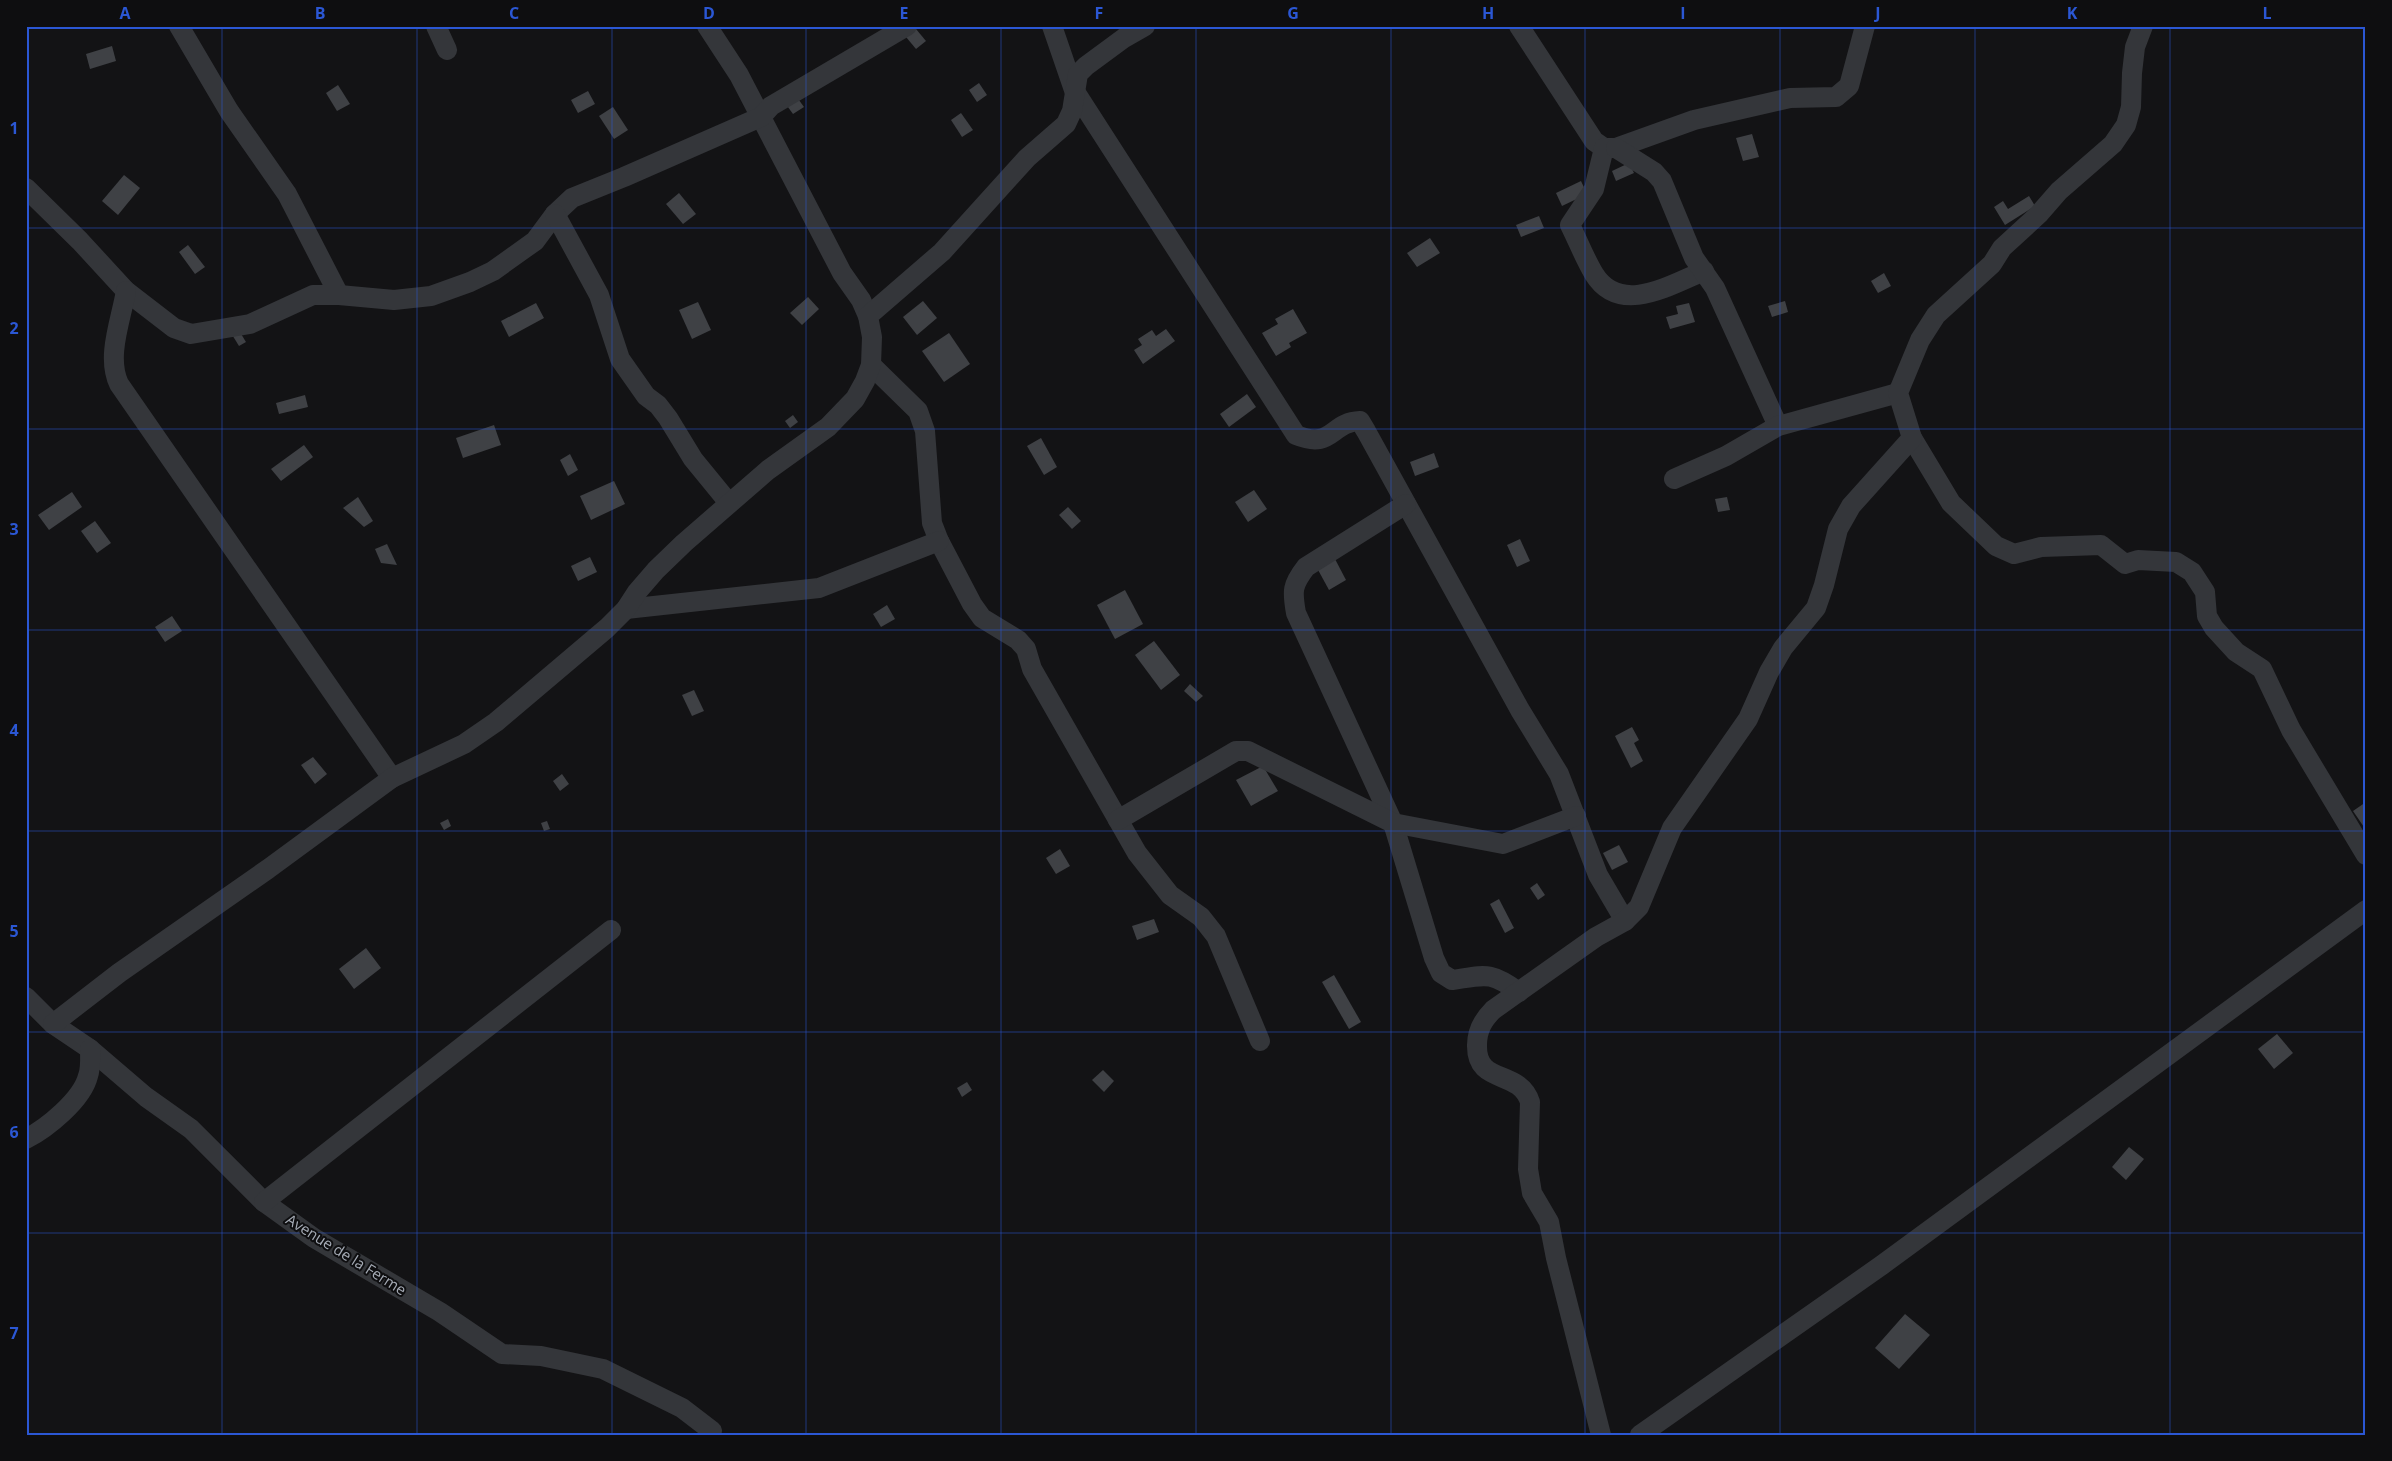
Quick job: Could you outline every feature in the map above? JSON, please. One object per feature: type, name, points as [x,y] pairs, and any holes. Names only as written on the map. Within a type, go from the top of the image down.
[{"type":"street","points":[[179,26],[229,111],[287,194],[339,295]]},
{"type":"street","points":[[436,26],[447,50]]},
{"type":"street","points":[[53,1024],[119,972],[268,869],[392,778],[464,744],[496,722],[607,628],[626,608],[656,570],[729,503],[768,470],[828,427],[855,399],[871,365],[872,337],[868,316],[842,273],[739,75],[707,26]]},
{"type":"street","points":[[28,193],[126,291],[174,328],[191,334],[250,324],[312,295],[339,295],[394,300],[431,296],[470,282],[493,271],[535,241],[555,214],[572,198],[588,190],[624,178],[761,117],[771,106],[907,26]]},
{"type":"street","points":[[1052,26],[1074,90],[1296,435],[1311,441],[1324,438],[1349,421],[1360,421],[1520,710],[1559,774],[1598,875],[1625,921]]},
{"type":"street","points":[[868,316],[942,252],[1026,158],[1066,124],[1072,111],[1078,74],[1124,38],[1145,26]]},
{"type":"street","points":[[1519,26],[1594,141],[1654,172],[1662,181],[1694,258],[1715,288],[1778,426]]},
{"type":"street","points":[[1610,148],[1694,120],[1771,102],[1790,98],[1836,97],[1849,86],[1865,26]]},
{"type":"street","points":[[2143,26],[2135,47],[2131,107],[2126,124],[2113,144],[2059,191],[2002,248],[1992,264],[1936,315],[1920,340],[1898,393],[1912,438],[1951,503],[1996,546],[2014,554],[2041,547],[2101,546],[2125,564],[2138,560],[2176,562],[2192,572],[2205,592],[2207,616],[2214,628],[2236,652],[2262,669],[2291,730],[2366,855]]},
{"type":"street","points":[[1610,148],[1594,189],[1570,225],[1594,274],[1605,288],[1622,296],[1645,295],[1704,271]]},
{"type":"street","points":[[555,214],[599,295],[614,347],[620,360],[646,396],[658,405],[668,418],[693,459],[729,503]]},
{"type":"street","points":[[126,291],[114,356],[114,373],[119,384],[392,778]]},
{"type":"street","points":[[871,365],[918,411],[926,431],[932,523],[939,541],[972,604],[982,618],[1018,640],[1026,649],[1032,669],[1137,853],[1170,895],[1201,917],[1216,936],[1260,1041]]},
{"type":"street","points":[[1674,479],[1726,456],[1778,426],[1898,393]]},
{"type":"street","points":[[1601,1435],[1556,1258],[1550,1222],[1532,1193],[1528,1169],[1530,1102],[1527,1092],[1521,1086],[1482,1068],[1476,1058],[1477,1039],[1482,1021],[1493,1010],[1596,937],[1625,921],[1639,907],[1672,828],[1748,719],[1769,672],[1783,648],[1816,608],[1824,585],[1838,529],[1850,506],[1912,438]]},
{"type":"street","points":[[1406,504],[1306,567],[1297,579],[1293,592],[1296,613],[1393,823],[1434,958],[1441,973],[1452,980],[1484,976],[1500,978],[1519,992]]},
{"type":"street","points":[[626,608],[819,588],[939,541]]},
{"type":"street","points":[[1118,820],[1236,751],[1248,751],[1393,823],[1503,844],[1576,816]]},
{"type":"street","points":[[1640,1435],[1882,1265],[2366,910]]},
{"type":"street","points":[[264,1202],[611,930]]},
{"type":"street","name":"Avenue de la Ferme","points":[[26,997],[53,1024],[90,1049],[146,1097],[190,1129],[264,1202],[314,1238],[440,1312],[502,1354],[540,1356],[602,1368],[682,1408],[712,1431]]},
{"type":"street","points":[[26,1139],[47,1128],[81,1090],[88,1076],[90,1049]]},
{"type":"building","points":[[916,29],[926,41],[916,49],[906,37]]},
{"type":"building","points":[[112,46],[116,61],[90,69],[86,54]]},
{"type":"building","points":[[979,83],[987,95],[977,102],[969,90]]},
{"type":"building","points":[[338,85],[350,104],[337,111],[326,93]]},
{"type":"building","points":[[588,91],[595,104],[578,113],[571,100]]},
{"type":"building","points":[[796,96],[804,107],[793,114],[785,103]]},
{"type":"building","points":[[613,107],[628,130],[614,139],[599,116]]},
{"type":"building","points":[[961,113],[973,130],[962,137],[951,120]]},
{"type":"building","points":[[1752,134],[1759,157],[1743,161],[1736,138]]},
{"type":"building","points":[[1629,163],[1634,173],[1616,181],[1612,171]]},
{"type":"building","points":[[124,175],[140,188],[118,215],[102,201]]},
{"type":"building","points":[[1581,181],[1587,194],[1562,206],[1556,193]]},
{"type":"building","points":[[679,193],[696,214],[683,224],[666,204]]},
{"type":"building","points":[[2029,196],[2035,206],[2005,225],[1994,207],[2003,201],[2008,209]]},
{"type":"building","points":[[1539,216],[1544,228],[1521,237],[1516,225]]},
{"type":"building","points":[[1430,238],[1440,253],[1417,267],[1407,253]]},
{"type":"building","points":[[188,245],[205,267],[195,274],[179,252]]},
{"type":"building","points":[[1884,273],[1891,286],[1878,293],[1871,281]]},
{"type":"building","points":[[808,297],[819,309],[802,325],[790,313]]},
{"type":"building","points":[[923,301],[937,318],[917,335],[903,317]]},
{"type":"building","points":[[1785,301],[1788,312],[1772,317],[1768,306]]},
{"type":"building","points":[[698,302],[711,330],[692,339],[679,310]]},
{"type":"building","points":[[536,303],[544,318],[509,337],[501,321]]},
{"type":"building","points":[[1689,303],[1695,322],[1670,329],[1666,317],[1678,314],[1676,306]]},
{"type":"building","points":[[1293,309],[1307,333],[1289,343],[1291,347],[1276,356],[1262,333],[1278,324],[1275,319]]},
{"type":"building","points":[[238,329],[246,342],[239,346],[231,333]]},
{"type":"building","points":[[1166,329],[1175,341],[1143,364],[1134,350],[1142,345],[1138,339],[1152,330],[1156,336]]},
{"type":"building","points":[[949,333],[970,364],[944,382],[922,351]]},
{"type":"building","points":[[1247,394],[1256,407],[1229,427],[1220,414]]},
{"type":"building","points":[[305,395],[308,407],[279,414],[276,403]]},
{"type":"building","points":[[793,415],[798,422],[790,428],[785,421]]},
{"type":"building","points":[[494,425],[501,445],[463,458],[456,438]]},
{"type":"building","points":[[1041,438],[1057,467],[1044,475],[1027,446]]},
{"type":"building","points":[[304,445],[313,457],[281,481],[271,469]]},
{"type":"building","points":[[1434,453],[1439,467],[1415,476],[1410,462]]},
{"type":"building","points":[[570,454],[578,470],[568,476],[560,460]]},
{"type":"building","points":[[614,481],[625,504],[591,520],[580,496]]},
{"type":"building","points":[[1254,490],[1267,509],[1248,522],[1235,502]]},
{"type":"building","points":[[72,492],[82,507],[49,530],[38,515]]},
{"type":"building","points":[[358,497],[373,521],[364,527],[343,508]]},
{"type":"building","points":[[1727,497],[1730,510],[1718,512],[1715,499]]},
{"type":"building","points":[[1068,507],[1081,521],[1072,529],[1059,515]]},
{"type":"building","points":[[95,521],[111,543],[97,553],[81,531]]},
{"type":"building","points":[[1520,539],[1530,561],[1517,567],[1507,545]]},
{"type":"building","points":[[387,544],[397,565],[381,563],[375,549]]},
{"type":"building","points":[[590,557],[597,572],[578,581],[571,566]]},
{"type":"building","points":[[1335,559],[1346,580],[1329,590],[1317,568]]},
{"type":"building","points":[[1125,590],[1143,624],[1115,639],[1097,605]]},
{"type":"building","points":[[887,605],[895,619],[881,627],[873,614]]},
{"type":"building","points":[[172,616],[182,631],[165,642],[155,627]]},
{"type":"building","points":[[1154,641],[1180,675],[1161,690],[1135,655]]},
{"type":"building","points":[[1190,684],[1203,696],[1196,702],[1184,691]]},
{"type":"building","points":[[694,690],[704,711],[692,716],[682,695]]},
{"type":"building","points":[[1632,727],[1639,740],[1634,743],[1643,761],[1631,768],[1615,736]]},
{"type":"building","points":[[313,757],[327,774],[315,784],[301,765]]},
{"type":"building","points":[[1263,766],[1278,791],[1251,806],[1236,780]]},
{"type":"building","points":[[562,774],[569,784],[560,791],[553,781]]},
{"type":"building","points":[[2366,802],[2366,830],[2353,811]]},
{"type":"building","points":[[448,819],[451,826],[444,830],[440,823]]},
{"type":"building","points":[[547,821],[550,829],[544,831],[541,823]]},
{"type":"building","points":[[1619,845],[1628,862],[1612,870],[1603,853]]},
{"type":"building","points":[[1060,849],[1070,866],[1056,874],[1046,858]]},
{"type":"building","points":[[1537,883],[1545,895],[1538,900],[1530,888]]},
{"type":"building","points":[[1499,899],[1514,928],[1505,933],[1490,904]]},
{"type":"building","points":[[1154,919],[1159,932],[1137,940],[1132,926]]},
{"type":"building","points":[[366,948],[381,968],[354,989],[339,969]]},
{"type":"building","points":[[1334,975],[1361,1022],[1349,1029],[1322,982]]},
{"type":"building","points":[[2277,1034],[2293,1053],[2274,1069],[2258,1049]]},
{"type":"building","points":[[1103,1070],[1114,1081],[1104,1092],[1092,1080]]},
{"type":"building","points":[[967,1082],[972,1090],[962,1097],[957,1088]]},
{"type":"building","points":[[2129,1147],[2144,1159],[2126,1180],[2112,1167]]},
{"type":"building","points":[[1905,1314],[1930,1335],[1899,1369],[1875,1348]]}]
